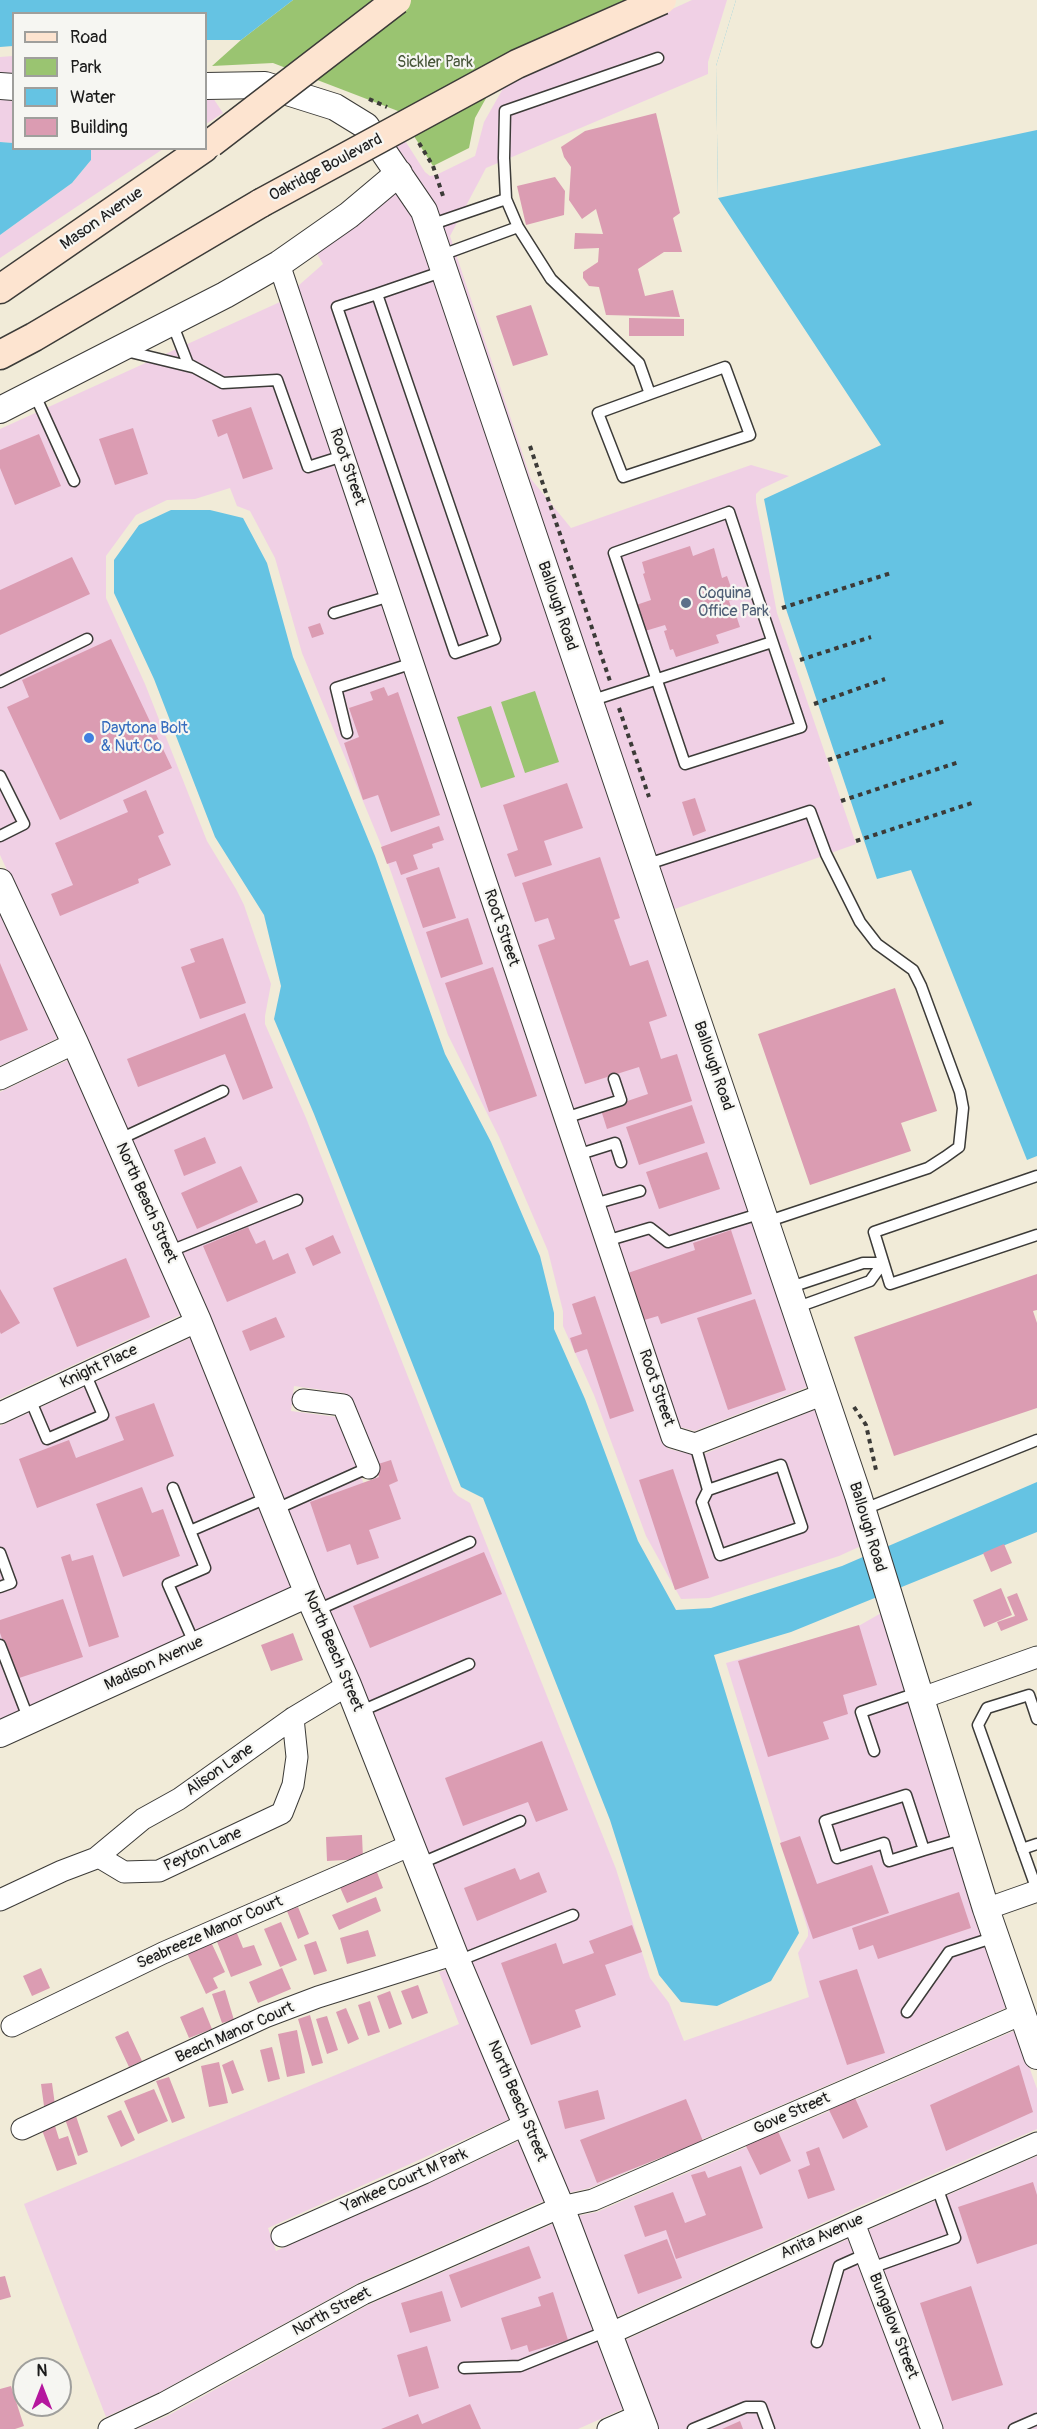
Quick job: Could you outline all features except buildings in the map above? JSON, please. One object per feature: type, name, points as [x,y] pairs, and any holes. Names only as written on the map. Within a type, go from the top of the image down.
[{"type":"main road","name":"Mason Avenue","points":[[207,146],[397,0]]},
{"type":"main road","name":"Oakridge Boulevard","points":[[0,355],[34,338],[261,203],[517,64],[662,0]]},
{"type":"main road","name":"Mason Avenue","points":[[0,289],[201,150]]},
{"type":"street","name":"Ballough Road","points":[[207,86],[265,85],[335,107],[366,126],[424,211],[824,1394],[921,1695],[986,1909],[1037,2056]]},
{"type":"street","points":[[0,410],[85,368],[279,264],[349,215],[399,173]]},
{"type":"street","name":"Root Street","points":[[279,264],[672,1437],[695,1444]]},
{"type":"street","name":"North Beach Street","points":[[0,882],[198,1321],[271,1504],[348,1684],[456,1957],[561,2207],[642,2422]]},
{"type":"street","points":[[0,1079],[75,1044]]},
{"type":"street","name":"Knight Place","points":[[0,1413],[198,1321]]},
{"type":"street","points":[[695,1444],[824,1394]]},
{"type":"street","points":[[303,1400],[343,1406],[370,1467]]},
{"type":"street","name":"Madison Avenue","points":[[0,1734],[195,1645],[312,1602]]},
{"type":"street","points":[[921,1695],[1037,1657]]},
{"type":"street","name":"Alison Lane","points":[[96,1858],[143,1819],[179,1799],[293,1718],[348,1684]]},
{"type":"street","name":"Peyton Lane","points":[[96,1858],[99,1857],[124,1872],[159,1871],[282,1813],[293,1785],[297,1757],[293,1718]]},
{"type":"street","name":"Seabreeze Manor Court","points":[[12,2026],[162,1953],[415,1855]]},
{"type":"street","points":[[0,1900],[96,1858]]},
{"type":"street","points":[[986,1909],[1037,1890]]},
{"type":"street","name":"Beach Manor Court","points":[[22,2129],[265,2017],[318,1997],[456,1957]]},
{"type":"street","name":"Gove Street","points":[[561,2207],[593,2200],[1022,2014]]},
{"type":"street","name":"Yankee Court M Park","points":[[282,2236],[424,2173],[526,2124]]},
{"type":"street","name":"Anita Avenue","points":[[608,2332],[1037,2143]]},
{"type":"street","name":"North Street","points":[[109,2429],[164,2403],[363,2294],[561,2207]]},
{"type":"street","name":"Bungalow Street","points":[[854,2223],[932,2429]]},
{"type":"street","points":[[608,2429],[642,2422]]},
{"type":"lane","points":[[650,394],[639,363],[551,279],[518,227],[506,199],[505,111],[658,58]]},
{"type":"lane","points":[[429,225],[506,199]]},
{"type":"lane","points":[[377,294],[495,639],[455,652],[337,308],[377,294],[518,227]]},
{"type":"lane","points":[[171,322],[191,366]]},
{"type":"lane","points":[[120,349],[191,366],[223,383],[277,380],[308,467],[343,456]]},
{"type":"lane","points":[[725,367],[750,435],[623,477],[598,413],[650,394],[725,367]]},
{"type":"lane","points":[[34,393],[74,482]]},
{"type":"lane","points":[[729,513],[772,642],[801,727],[685,764],[614,553],[729,513]]},
{"type":"lane","points":[[334,613],[390,596]]},
{"type":"lane","points":[[0,682],[87,639]]},
{"type":"lane","points":[[589,701],[772,642]]},
{"type":"lane","points":[[347,733],[336,688],[413,663]]},
{"type":"lane","points":[[0,776],[24,824],[0,836]]},
{"type":"lane","points":[[606,1241],[650,1228],[668,1242],[764,1218],[928,1168],[959,1147],[963,1108],[960,1092],[921,986],[913,970],[876,944],[860,922],[826,854],[810,811],[645,865]]},
{"type":"lane","points":[[565,1118],[621,1100],[614,1079]]},
{"type":"lane","points":[[118,1140],[224,1091]]},
{"type":"lane","points":[[577,1155],[615,1143],[621,1162]]},
{"type":"lane","points":[[1037,1176],[874,1232],[890,1284],[1037,1234]]},
{"type":"lane","points":[[594,1204],[640,1191]]},
{"type":"lane","points":[[167,1252],[297,1200]]},
{"type":"lane","points":[[791,1298],[862,1263],[883,1263]]},
{"type":"lane","points":[[791,1298],[870,1281],[883,1263]]},
{"type":"lane","points":[[30,1399],[47,1439],[103,1415],[85,1373]]},
{"type":"lane","points":[[862,1510],[1037,1440]]},
{"type":"lane","points":[[695,1444],[708,1490],[702,1502],[720,1555],[802,1527],[781,1466],[708,1490]]},
{"type":"lane","points":[[190,1531],[370,1467]]},
{"type":"lane","points":[[173,1488],[205,1568],[168,1584],[195,1645]]},
{"type":"lane","points":[[312,1602],[470,1542]]},
{"type":"lane","points":[[0,1552],[12,1583],[0,1587]]},
{"type":"lane","points":[[0,1645],[29,1720]]},
{"type":"lane","points":[[359,1712],[469,1664]]},
{"type":"lane","points":[[874,1750],[861,1712],[921,1695]]},
{"type":"lane","points":[[1037,1719],[1029,1695],[987,1708],[978,1725],[1037,1890]]},
{"type":"lane","points":[[924,1850],[906,1795],[825,1821],[837,1858],[884,1843],[890,1861],[965,1838]]},
{"type":"lane","points":[[415,1855],[520,1821]]},
{"type":"lane","points":[[1022,1849],[1037,1844]]},
{"type":"lane","points":[[456,1957],[573,1915]]},
{"type":"lane","points":[[906,2012],[949,1952],[996,1936]]},
{"type":"lane","points":[[817,2342],[839,2266],[868,2261],[955,2238],[937,2187]]},
{"type":"lane","points":[[464,2368],[520,2366],[608,2332]]},
{"type":"lane","points":[[693,2429],[746,2407],[761,2408],[769,2429]]},
{"type":"lane","points":[[1014,2429],[1037,2419]]},
{"type":"path","points":[[782,608],[891,573]]},
{"type":"path","points":[[800,660],[871,637]]},
{"type":"path","points":[[814,704],[885,679]]},
{"type":"path","points":[[828,760],[945,721]]},
{"type":"path","points":[[841,801],[959,762]]},
{"type":"path","points":[[856,841],[972,803]]},
{"type":"shaded area","points":[[692,0],[727,0],[708,62],[708,74],[486,168],[450,236],[531,479],[571,528],[751,465],[789,476],[761,489],[756,494],[756,502],[777,613],[856,844],[672,910],[393,145],[404,139],[425,172],[430,176],[436,175],[475,156],[484,122],[505,85]]},
{"type":"shaded area","points":[[12,56],[12,74],[0,74],[0,57]]},
{"type":"shaded area","points":[[207,98],[213,98],[223,113],[207,123]]},
{"type":"shaded area","points":[[0,99],[12,99],[12,143],[0,142]]},
{"type":"shaded area","points":[[91,150],[162,150],[0,258],[0,235],[72,183],[91,160]]},
{"type":"shaded area","points":[[396,191],[414,217],[810,1386],[695,1431],[680,1427],[298,286],[323,264],[316,252]]},
{"type":"shaded area","points":[[280,302],[662,1442],[669,1449],[699,1456],[817,1409],[861,1546],[839,1556],[709,1598],[681,1599],[646,1536],[594,1395],[563,1326],[563,1311],[548,1251],[499,1137],[448,1035],[384,852],[302,653],[275,558],[250,511],[237,506],[230,488],[195,499],[167,500],[136,515],[106,556],[106,598],[145,684],[207,841],[244,905],[271,984],[265,1024],[306,1118],[453,1491],[470,1503],[616,1869],[650,1978],[669,2003],[684,2041],[809,1997],[798,1953],[808,1936],[808,1930],[726,1663],[855,1628],[883,1612],[1008,2007],[590,2188],[568,2193],[80,1028],[0,855],[0,429]],"holes":[[[294,1386],[344,1393],[353,1400],[383,1474],[364,1484],[336,1417],[291,1411]]]},
{"type":"shaded area","points":[[0,908],[60,1037],[0,1066]]},
{"type":"shaded area","points":[[70,1059],[183,1314],[0,1399],[0,1092]]},
{"type":"shaded area","points":[[192,1337],[293,1587],[0,1721],[0,1426]]},
{"type":"shaded area","points":[[449,1969],[512,2118],[268,2228],[276,2251],[521,2140],[546,2200],[360,2282],[160,2392],[106,2417],[24,2204],[459,2024],[439,1972]]},
{"type":"shaded area","points":[[1016,2030],[1037,2089],[1037,2129],[860,2206],[615,2318],[577,2216],[597,2212]]},
{"type":"shaded area","points":[[1037,2156],[1037,2429],[943,2429],[868,2230]]},
{"type":"shaded area","points":[[555,2223],[625,2408],[578,2429],[137,2429],[169,2415],[368,2305]]},
{"type":"shaded area","points":[[848,2239],[920,2429],[657,2429],[623,2341]]},
{"type":"green space","name":"Sickler Park","points":[[293,0],[664,0],[500,73],[475,118],[469,148],[433,166],[398,111],[273,63],[212,66],[241,40]]},
{"type":"green space","points":[[535,691],[559,762],[525,773],[501,702]]},
{"type":"green space","points":[[491,706],[515,777],[481,788],[457,717]]},
{"type":"water","points":[[0,0],[293,0],[241,40],[207,40],[207,12],[12,12],[12,46],[0,47]]},
{"type":"water","points":[[736,0],[1037,0],[1037,1156],[1027,1160],[911,870],[877,879],[786,609],[764,499],[881,445],[718,198],[716,66]]},
{"type":"water","points":[[0,142],[12,143],[12,150],[91,150],[91,160],[72,183],[0,235]]},
{"type":"water","points":[[171,510],[210,510],[243,518],[267,563],[293,657],[375,856],[445,1054],[491,1142],[540,1256],[554,1313],[554,1329],[585,1399],[638,1541],[676,1610],[711,1608],[842,1566],[1037,1482],[1037,1532],[791,1632],[714,1655],[799,1933],[771,1981],[717,2006],[681,2002],[659,1975],[610,1820],[483,1498],[461,1487],[314,1114],[274,1019],[281,986],[264,915],[215,837],[154,679],[114,593],[114,560],[139,525]]},
{"type":"pier","points":[[736,0],[1037,0],[1037,130],[718,198],[716,66]]},
{"type":"place","name":"Coquina Office Park","points":[[686,603]]},
{"type":"place","name":"Daytona Bolt & Nut Co","points":[[89,738]]}]
